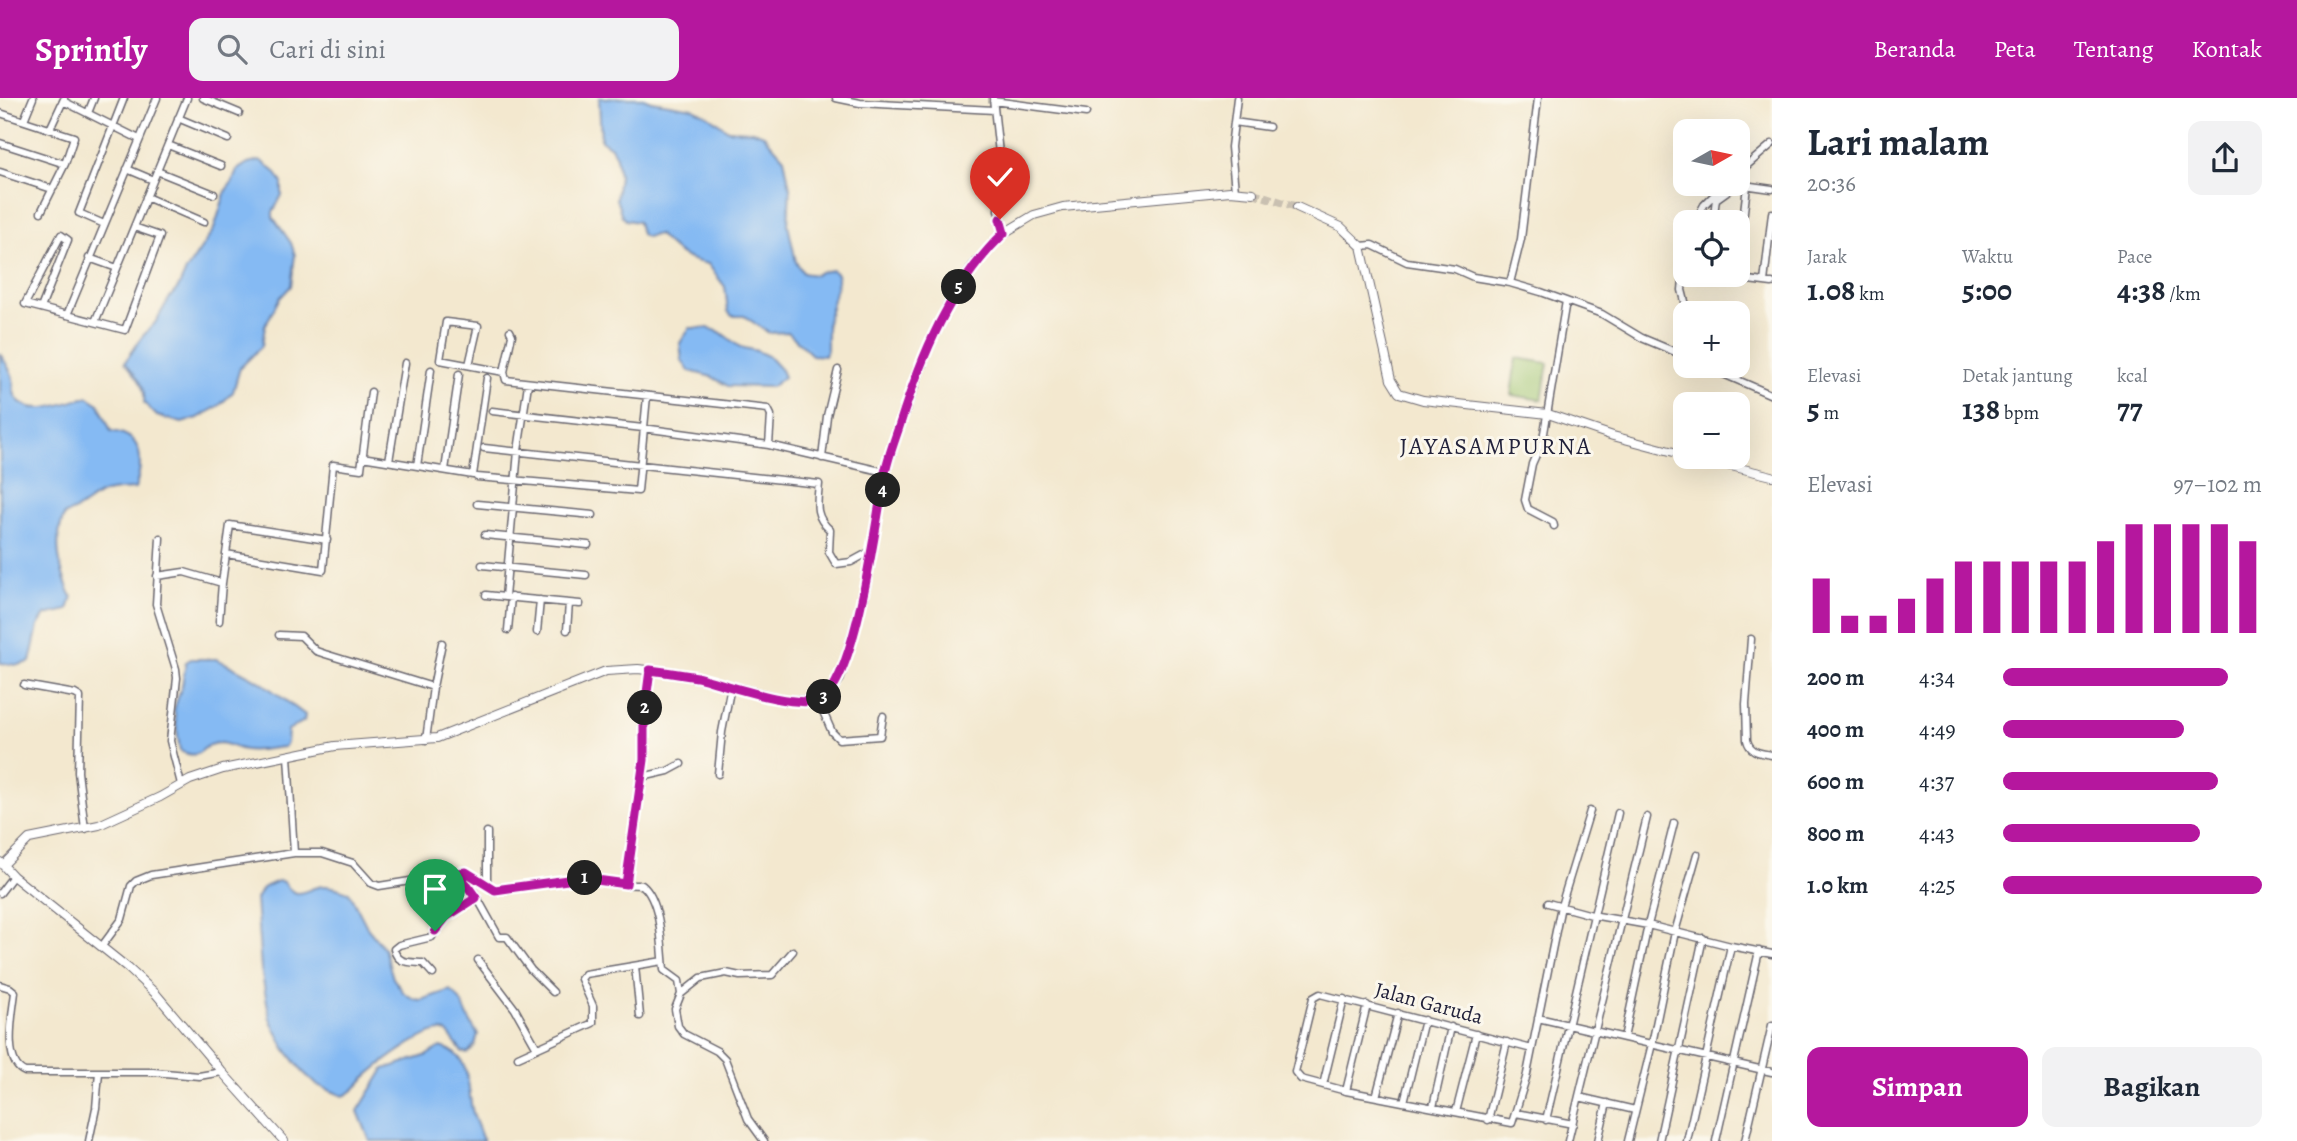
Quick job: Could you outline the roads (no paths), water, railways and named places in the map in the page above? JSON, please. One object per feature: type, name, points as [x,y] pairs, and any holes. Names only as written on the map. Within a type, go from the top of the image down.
[{"type":"street","points":[[24,120],[33,98]]},
{"type":"street","points":[[88,113],[94,98]]},
{"type":"street","points":[[104,224],[79,213],[124,98]]},
{"type":"street","points":[[66,315],[156,98]]},
{"type":"street","points":[[95,322],[187,98]]},
{"type":"street","points":[[203,98],[239,113]]},
{"type":"street","points":[[836,98],[860,103],[994,110]]},
{"type":"street","points":[[1235,191],[1231,156],[1237,98]]},
{"type":"street","points":[[1510,283],[1521,239],[1538,98]]},
{"type":"street","points":[[50,129],[64,99],[139,139]]},
{"type":"street","points":[[1004,233],[998,210],[1001,172],[993,100],[1086,113]]},
{"type":"street","points":[[0,113],[74,137],[65,164],[41,212]]},
{"type":"street","points":[[178,118],[228,139]]},
{"type":"street","points":[[1234,122],[1269,127]]},
{"type":"street","points":[[0,143],[65,164]]},
{"type":"street","points":[[1750,163],[1772,144]]},
{"type":"street","points":[[167,145],[222,166]]},
{"type":"street","points":[[127,169],[153,180]]},
{"type":"street","points":[[157,171],[214,194]]},
{"type":"street","points":[[0,172],[52,189]]},
{"type":"street","points":[[1750,186],[1772,189]]},
{"type":"street","points":[[281,1140],[156,994],[1,864],[29,839],[85,829],[223,769],[358,743],[426,740],[442,736],[606,671],[650,670],[689,676],[786,700],[818,700],[832,691],[842,672],[865,590],[886,472],[900,425],[925,356],[948,305],[973,266],[1004,233],[1022,221],[1054,209],[1235,191],[1253,193]]},
{"type":"street","points":[[1701,210],[1713,196]]},
{"type":"street","points":[[146,197],[204,222]]},
{"type":"street","points":[[1297,207],[1341,227],[1361,246],[1391,380],[1399,393],[1423,400],[1548,414],[1613,436],[1673,452]]},
{"type":"street","points":[[1764,282],[1772,213]]},
{"type":"street","points":[[41,309],[68,240],[61,235],[25,304],[41,309],[125,330],[160,236],[134,227]]},
{"type":"street","points":[[1361,246],[1372,245],[1407,262],[1510,283],[1566,301],[1602,314],[1642,338],[1673,351]]},
{"type":"street","points":[[89,258],[117,268]]},
{"type":"street","points":[[1750,280],[1772,283]]},
{"type":"street","points":[[1554,526],[1553,522],[1531,511],[1525,503],[1532,464],[1544,439],[1566,301]]},
{"type":"street","points":[[469,365],[478,326],[446,322],[443,327],[440,360],[504,373]]},
{"type":"street","points":[[510,331],[504,373],[506,380],[768,409],[771,415],[769,445]]},
{"type":"street","points":[[389,461],[405,363]]},
{"type":"street","points":[[417,466],[430,370]]},
{"type":"street","points":[[822,458],[838,370]]},
{"type":"street","points":[[445,470],[458,374]]},
{"type":"street","points":[[362,457],[473,475],[487,378]]},
{"type":"street","points":[[1733,378],[1772,395]]},
{"type":"street","points":[[508,630],[508,567],[518,451],[528,384]]},
{"type":"street","points":[[226,554],[323,570],[333,465],[361,469],[371,392]]},
{"type":"street","points":[[477,477],[638,491],[647,396]]},
{"type":"street","points":[[492,411],[769,445],[886,472]]},
{"type":"street","points":[[484,448],[819,484],[816,511],[821,522],[830,530],[829,552],[836,564],[851,562],[873,550]]},
{"type":"street","points":[[1743,469],[1772,476]]},
{"type":"street","points":[[477,504],[593,515]]},
{"type":"street","points":[[219,621],[230,525],[327,540]]},
{"type":"street","points":[[485,535],[588,545]]},
{"type":"street","points":[[160,538],[158,616],[177,678],[170,741],[181,785]]},
{"type":"street","points":[[482,565],[586,575]]},
{"type":"street","points":[[157,576],[184,572],[222,583]]},
{"type":"street","points":[[486,595],[580,604]]},
{"type":"street","points":[[537,632],[540,600]]},
{"type":"street","points":[[567,630],[569,603]]},
{"type":"street","points":[[279,635],[301,636],[316,651],[433,687]]},
{"type":"street","points":[[1751,639],[1745,704],[1747,740],[1748,745],[1756,752],[1772,755]]},
{"type":"street","points":[[426,740],[442,643]]},
{"type":"street","points":[[626,884],[642,777],[644,715],[650,670]]},
{"type":"street","points":[[24,685],[80,697],[78,772],[85,829]]},
{"type":"street","points":[[718,774],[722,732],[731,686]]},
{"type":"street","points":[[818,700],[832,732],[839,739],[880,736],[883,716]]},
{"type":"street","points":[[288,756],[294,853]]},
{"type":"street","points":[[642,777],[668,771],[681,764]]},
{"type":"street","points":[[1344,999],[1323,1085],[1488,1120],[1510,1124],[1514,1121],[1562,906],[1590,811]]},
{"type":"street","points":[[1546,1120],[1618,813]]},
{"type":"street","points":[[1568,1141],[1647,817]]},
{"type":"street","points":[[1624,1038],[1648,925],[1674,823]]},
{"type":"street","points":[[487,832],[487,885]]},
{"type":"street","points":[[102,946],[122,919],[129,890],[136,881],[151,875],[294,853],[322,853],[345,860],[360,869],[371,883],[379,886],[466,872],[495,890],[582,878],[642,885],[652,897],[657,914],[664,970],[678,981],[681,994]]},
{"type":"street","points":[[1628,1141],[1652,1044],[1675,932],[1697,854]]},
{"type":"street","points":[[458,873],[499,937],[507,937],[531,970],[552,992]]},
{"type":"street","points":[[0,894],[13,876]]},
{"type":"street","points":[[433,974],[423,963],[402,962],[394,949],[399,945],[432,937],[446,917],[476,898]]},
{"type":"street","points":[[1548,903],[1772,954]]},
{"type":"street","points":[[1659,1141],[1703,939]]},
{"type":"street","points":[[1687,1141],[1731,946]]},
{"type":"street","points":[[764,1141],[748,1119],[723,1057],[717,1051],[684,1034],[678,1026],[675,1009],[681,994],[701,978],[713,974],[772,975],[793,951]]},
{"type":"street","points":[[1716,1141],[1759,951]]},
{"type":"street","points":[[478,960],[515,1009],[537,1048]]},
{"type":"street","points":[[518,1057],[593,1023],[594,1012],[582,982],[583,976],[663,961]]},
{"type":"street","points":[[635,966],[640,1016]]},
{"type":"street","points":[[0,985],[15,992],[11,1028],[13,1060],[19,1069],[25,1072],[153,1072],[199,1076],[222,1072]]},
{"type":"street","name":"Jalan Garuda","points":[[1323,1085],[1301,1079],[1295,1072],[1313,998],[1320,993],[1532,1049]]},
{"type":"street","points":[[1346,1091],[1367,1005]]},
{"type":"street","points":[[1376,1097],[1398,1013]]},
{"type":"street","points":[[1538,1018],[1772,1072]]},
{"type":"street","points":[[1404,1102],[1424,1020]]},
{"type":"street","points":[[1745,1141],[1772,1025]]},
{"type":"street","points":[[1433,1107],[1451,1027]]},
{"type":"street","points":[[1456,1112],[1476,1034]]},
{"type":"street","points":[[1488,1120],[1507,1042]]},
{"type":"street","points":[[89,1141],[96,1108],[99,1072]]},
{"type":"street","points":[[1579,1097],[1635,1110]]},
{"type":"street","points":[[1598,1141],[1607,1103]]},
{"type":"street","points":[[1516,1113],[1573,1124]]},
{"type":"water","points":[[599,98],[643,98],[693,108],[728,130],[753,131],[764,135],[784,158],[790,188],[788,225],[796,262],[803,273],[815,275],[832,270],[837,274],[838,280],[827,323],[825,356],[812,355],[788,332],[769,333],[744,316],[732,316],[728,311],[725,287],[708,264],[680,254],[658,234],[646,237],[641,234],[638,222],[626,220],[622,216],[616,199],[619,176],[616,157],[611,147],[601,140]]},
{"type":"water","points":[[260,160],[275,172],[282,183],[282,195],[273,217],[291,243],[295,255],[291,286],[279,299],[265,326],[262,346],[240,368],[233,392],[220,405],[198,418],[182,423],[157,416],[144,403],[142,385],[125,362],[155,323],[214,229],[226,190],[237,170]]},
{"type":"water","points":[[690,328],[708,328],[720,332],[740,347],[768,356],[784,377],[771,387],[728,386],[712,377],[689,371],[682,361],[680,343]]},
{"type":"water","points":[[0,353],[12,375],[18,400],[33,408],[42,408],[88,397],[99,404],[111,431],[130,438],[139,451],[140,459],[135,489],[104,492],[65,514],[58,546],[61,567],[72,597],[68,610],[45,615],[38,626],[30,662],[18,665],[0,663]]},
{"type":"water","points":[[191,659],[216,659],[261,682],[305,715],[304,721],[288,730],[284,747],[250,750],[219,743],[207,746],[193,755],[180,751],[174,709],[186,662]]},
{"type":"water","points":[[278,881],[284,882],[298,893],[325,886],[349,892],[368,929],[384,948],[393,978],[404,993],[421,1000],[450,990],[463,1005],[478,1034],[475,1045],[468,1053],[462,1052],[447,1032],[439,1031],[418,1039],[395,1054],[347,1095],[343,1096],[317,1085],[284,1047],[270,1019],[261,969],[256,899],[262,888]]},
{"type":"water","points":[[441,1047],[451,1051],[463,1064],[473,1113],[483,1141],[370,1141],[358,1111],[384,1069],[425,1056]]},
{"type":"tunnel","points":[[1253,193],[1297,207]]},
{"type":"district","name":"JAYASAMPURNA","points":[[1496,446]]}]
